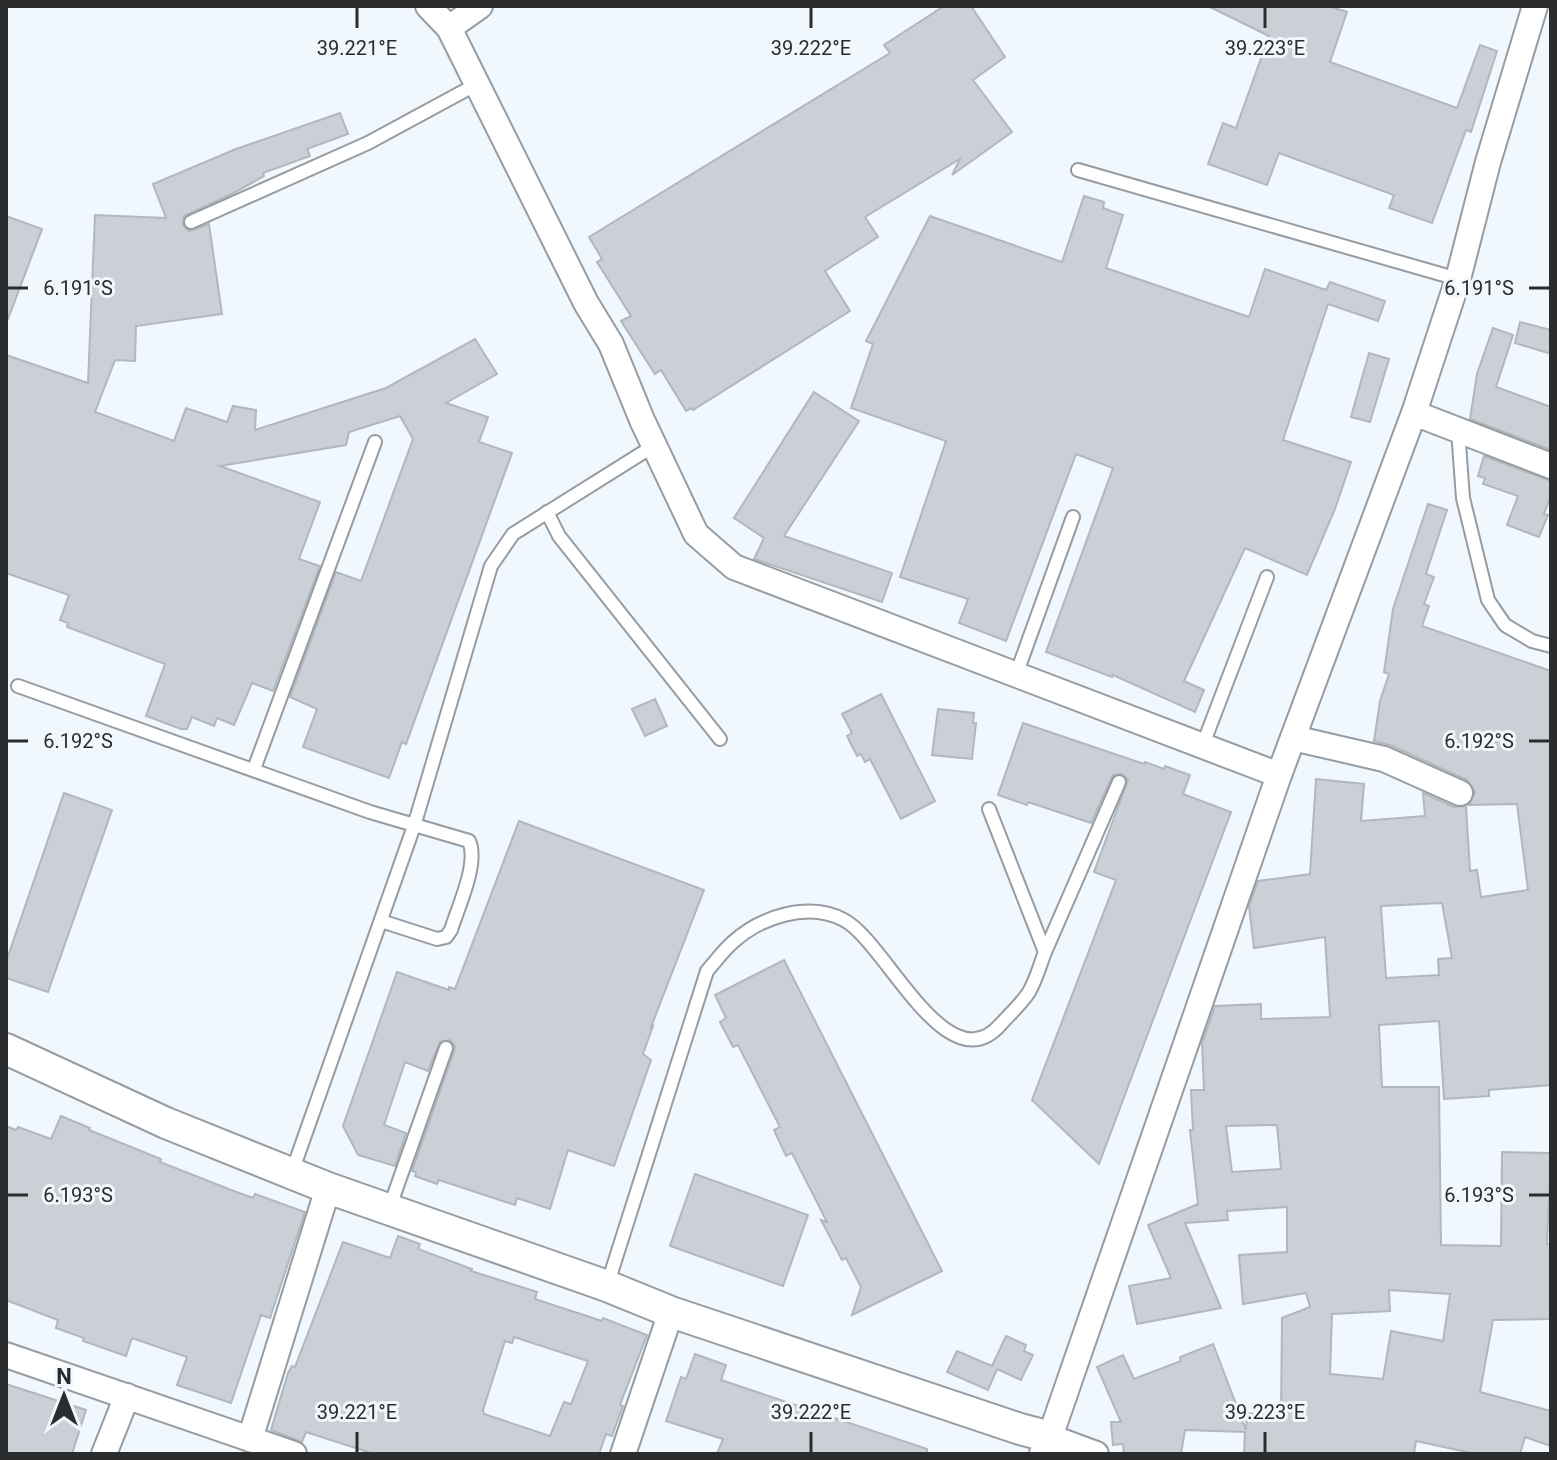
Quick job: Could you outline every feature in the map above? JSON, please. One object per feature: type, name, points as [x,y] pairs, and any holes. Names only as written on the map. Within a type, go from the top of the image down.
[{"type":"street","points":[[428,6],[449,28],[586,303],[611,344],[696,534],[734,567],[1279,775]]},
{"type":"street","points":[[449,28],[480,6]]},
{"type":"street","points":[[1048,1445],[1279,775],[1414,413],[1458,279],[1495,137],[1535,6]]},
{"type":"street","points":[[1414,413],[1551,466]]},
{"type":"street","points":[[1293,738],[1384,759],[1460,793]]},
{"type":"street","points":[[6,1049],[166,1123],[328,1188],[607,1286],[671,1312],[1020,1429],[1048,1445],[1096,1454]]},
{"type":"street","points":[[250,1439],[328,1188]]},
{"type":"street","points":[[623,1454],[671,1312]]},
{"type":"street","points":[[6,1355],[294,1454]]},
{"type":"street","points":[[104,1454],[127,1396]]},
{"type":"lane","points":[[191,222],[368,143],[477,84]]},
{"type":"lane","points":[[1078,170],[1458,279]]},
{"type":"lane","points":[[1458,430],[1463,498],[1488,600],[1505,625],[1532,641],[1551,646]]},
{"type":"lane","points":[[254,769],[375,442]]},
{"type":"lane","points":[[292,1172],[414,826],[491,566],[513,534],[655,445]]},
{"type":"lane","points":[[547,512],[559,536],[720,739]]},
{"type":"lane","points":[[1016,675],[1073,517]]},
{"type":"lane","points":[[1202,747],[1267,577]]},
{"type":"lane","points":[[18,686],[414,826],[469,841],[473,851],[451,930],[446,937],[437,939],[381,921]]},
{"type":"lane","points":[[607,1286],[707,971],[732,943],[763,921],[808,910],[844,920],[869,942],[934,1023],[957,1037],[980,1040],[993,1033],[1029,993],[1119,782]]},
{"type":"lane","points":[[989,809],[1045,952]]},
{"type":"lane","points":[[389,1209],[446,1048]]},
{"type":"building","points":[[944,6],[971,6],[1005,57],[973,80],[1012,132],[952,175],[960,159],[865,217],[878,237],[825,271],[850,311],[693,410],[686,411],[661,370],[655,374],[621,321],[631,316],[597,262],[602,259],[589,237],[890,53],[884,45]]},
{"type":"building","points":[[1208,6],[1328,6],[1347,12],[1330,62],[1457,108],[1480,45],[1497,51],[1471,132],[1466,130],[1432,223],[1389,208],[1394,195],[1279,153],[1267,185],[1208,164],[1223,123],[1236,128],[1269,36]]},
{"type":"building","points":[[340,113],[348,134],[307,149],[310,156],[263,173],[264,176],[232,194],[184,216],[183,225],[189,231],[209,224],[222,314],[136,326],[135,361],[115,360],[95,412],[174,441],[186,408],[227,422],[233,406],[256,410],[255,430],[386,388],[475,339],[497,374],[446,403],[488,417],[479,442],[512,453],[406,744],[402,742],[389,778],[303,747],[317,709],[290,697],[336,572],[361,581],[413,439],[400,416],[349,432],[346,445],[220,466],[320,502],[299,559],[320,566],[273,691],[252,683],[234,725],[217,718],[214,726],[192,717],[187,729],[181,729],[146,716],[165,664],[67,627],[68,623],[60,620],[69,595],[6,573],[6,355],[88,383],[95,215],[166,218],[153,184],[236,149]]},
{"type":"building","points":[[1084,196],[1104,202],[1103,208],[1123,215],[1106,268],[1249,317],[1265,269],[1326,290],[1330,282],[1385,301],[1378,321],[1328,304],[1283,440],[1351,462],[1307,575],[1245,548],[1184,681],[1204,690],[1195,712],[1113,675],[1046,652],[1113,468],[1076,454],[1006,641],[959,623],[968,599],[900,577],[946,441],[851,408],[873,344],[866,341],[930,216],[1062,262]]},
{"type":"building","points":[[6,216],[42,229],[8,319],[6,318]]},
{"type":"building","points":[[1520,322],[1551,330],[1551,354],[1515,343]]},
{"type":"building","points":[[1493,328],[1513,335],[1496,387],[1551,407],[1551,450],[1470,419],[1477,374]]},
{"type":"building","points":[[1369,353],[1389,359],[1370,422],[1351,417]]},
{"type":"building","points":[[814,392],[859,421],[784,536],[892,573],[882,602],[754,559],[764,538],[734,518]]},
{"type":"building","points":[[1484,456],[1551,481],[1551,495],[1544,514],[1548,515],[1539,537],[1507,525],[1518,496],[1483,484],[1485,478],[1478,476]]},
{"type":"building","points":[[1428,504],[1447,510],[1426,574],[1434,577],[1424,604],[1429,606],[1422,626],[1551,671],[1551,1085],[1489,1090],[1489,1096],[1444,1099],[1439,1021],[1379,1025],[1382,1087],[1439,1087],[1441,1245],[1501,1246],[1502,1152],[1551,1153],[1547,1244],[1551,1244],[1551,1319],[1493,1320],[1480,1392],[1551,1411],[1551,1446],[1525,1437],[1520,1454],[1476,1454],[1416,1441],[1414,1454],[1244,1454],[1245,1432],[1185,1430],[1181,1454],[1124,1454],[1123,1444],[1113,1445],[1111,1422],[1121,1422],[1097,1367],[1123,1355],[1134,1379],[1181,1361],[1180,1357],[1213,1344],[1246,1430],[1247,1413],[1281,1416],[1282,1318],[1310,1307],[1306,1293],[1243,1304],[1239,1255],[1287,1252],[1287,1207],[1227,1211],[1228,1220],[1185,1223],[1221,1308],[1137,1324],[1129,1286],[1171,1278],[1148,1225],[1198,1204],[1190,1130],[1193,1130],[1191,1090],[1204,1090],[1202,1043],[1215,1006],[1261,1004],[1261,1019],[1330,1017],[1325,937],[1254,948],[1249,906],[1258,881],[1310,874],[1316,779],[1364,784],[1361,821],[1425,816],[1423,793],[1454,807],[1466,806],[1470,871],[1477,870],[1481,897],[1528,890],[1517,804],[1469,805],[1475,792],[1467,780],[1390,745],[1374,741],[1380,701],[1389,674],[1384,672],[1393,609]],"holes":[[[1442,903],[1452,958],[1438,959],[1439,975],[1386,978],[1381,906]],[[1277,1125],[1281,1169],[1232,1172],[1226,1126]],[[1389,1290],[1450,1294],[1443,1341],[1391,1331],[1383,1379],[1330,1374],[1332,1314],[1390,1311]]]},
{"type":"building","points":[[881,694],[935,801],[901,819],[870,759],[865,762],[861,754],[857,756],[847,736],[852,733],[842,714]]},
{"type":"building","points":[[655,699],[667,726],[645,736],[632,709]]},
{"type":"building","points":[[938,709],[974,713],[973,723],[976,723],[972,759],[932,755]]},
{"type":"building","points":[[1023,723],[1144,764],[1164,769],[1165,766],[1190,775],[1183,794],[1231,812],[1099,1164],[1032,1100],[1116,880],[1094,872],[1128,780],[1122,774],[1113,775],[1091,823],[998,795]]},
{"type":"building","points":[[64,793],[112,810],[48,992],[6,978],[6,962]]},
{"type":"building","points":[[519,821],[704,890],[651,1027],[643,1054],[651,1060],[614,1166],[568,1150],[550,1209],[517,1198],[515,1205],[439,1180],[437,1184],[415,1176],[416,1172],[412,1171],[454,1051],[455,1046],[450,1040],[440,1042],[428,1071],[405,1062],[384,1125],[406,1133],[395,1166],[358,1155],[343,1126],[397,972],[449,990],[449,987],[455,989]]},
{"type":"building","points":[[784,960],[942,1271],[852,1315],[861,1287],[846,1258],[842,1260],[821,1220],[827,1222],[792,1153],[786,1156],[774,1130],[780,1127],[738,1045],[733,1047],[720,1022],[726,1018],[715,995]]},
{"type":"building","points":[[61,1116],[161,1159],[160,1162],[231,1190],[253,1198],[255,1194],[305,1212],[270,1318],[261,1315],[231,1403],[177,1385],[187,1357],[132,1338],[126,1356],[83,1341],[84,1338],[56,1328],[58,1320],[6,1300],[6,1126],[51,1139]]},
{"type":"building","points":[[695,1174],[808,1215],[783,1286],[670,1246]]},
{"type":"building","points":[[398,1236],[420,1244],[418,1249],[471,1271],[537,1292],[535,1299],[602,1321],[603,1318],[647,1335],[620,1405],[623,1406],[612,1436],[606,1434],[599,1454],[374,1454],[306,1432],[302,1442],[271,1430],[288,1373],[292,1366],[295,1367],[343,1242],[390,1258]],"holes":[[[514,1337],[588,1361],[571,1404],[564,1402],[550,1436],[484,1414],[505,1341],[512,1343]]]},
{"type":"building","points":[[1006,1336],[1026,1345],[1024,1351],[1033,1355],[1021,1380],[997,1369],[988,1390],[947,1372],[957,1351],[992,1366]]},
{"type":"building","points":[[695,1354],[726,1365],[721,1380],[927,1449],[927,1454],[717,1454],[723,1439],[666,1421],[681,1377],[686,1379]]},
{"type":"building","points":[[6,1384],[86,1410],[72,1454],[6,1454]]}]
